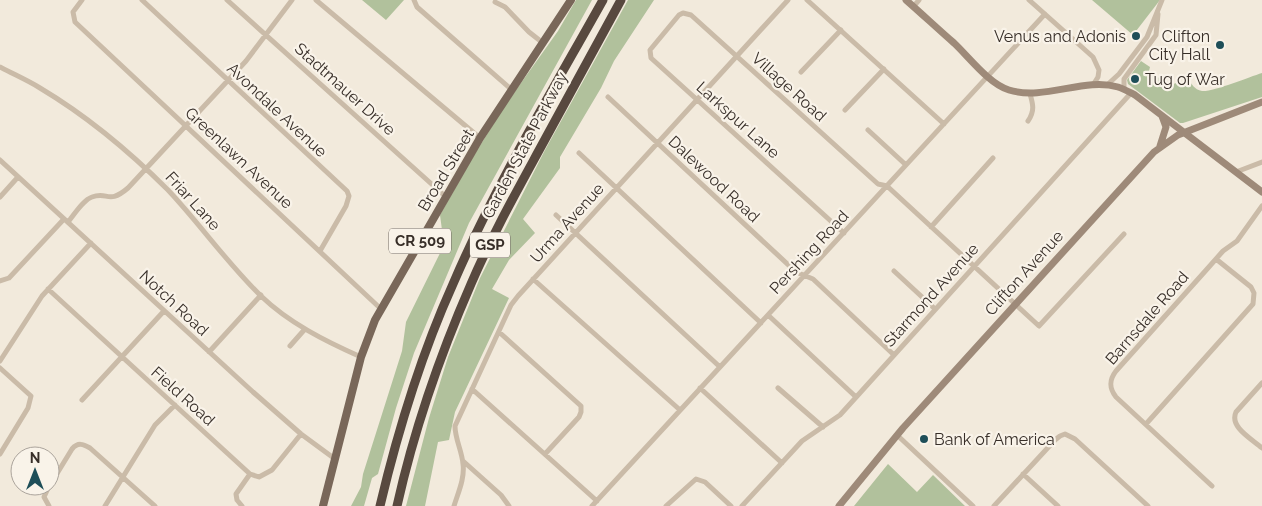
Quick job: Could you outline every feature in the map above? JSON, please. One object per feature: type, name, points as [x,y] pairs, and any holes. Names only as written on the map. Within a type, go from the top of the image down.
[{"type":"highway","name":"Garden State Parkway","points":[[380,506],[401,426],[424,356],[453,284],[477,231],[603,0]]},
{"type":"highway","name":"Garden State Parkway","points":[[397,506],[428,394],[471,283],[521,182],[621,0]]},
{"type":"main road","name":"Broad Street","points":[[322,506],[361,357],[381,309],[480,138],[571,0]]},
{"type":"main road","points":[[906,0],[987,76],[1007,89],[1030,94],[1107,85],[1127,91],[1262,192]]},
{"type":"main road","name":"Clifton Avenue","points":[[839,506],[897,435],[1143,163],[1172,137],[1262,102]]},
{"type":"main road","points":[[1160,147],[1166,127],[1162,116]]},
{"type":"street","name":"Greenlawn Avenue","points":[[82,0],[73,12],[73,19],[78,26],[381,309]]},
{"type":"street","name":"Avondale Avenue","points":[[142,0],[348,194],[349,200],[320,251]]},
{"type":"street","name":"Stadtmauer Drive","points":[[227,0],[446,197]]},
{"type":"street","points":[[0,281],[9,278],[90,198],[119,196],[128,188],[246,61],[292,0]]},
{"type":"street","points":[[316,0],[480,138]]},
{"type":"street","points":[[414,0],[417,7],[512,90]]},
{"type":"street","name":"Urma Avenue","points":[[454,506],[464,472],[455,426],[511,305],[788,0]]},
{"type":"street","points":[[807,0],[944,124]]},
{"type":"street","points":[[913,7],[919,0]]},
{"type":"street","points":[[1029,0],[1088,52],[1096,62],[1099,74],[1092,86]]},
{"type":"street","points":[[1107,85],[1119,74],[1147,37],[1162,0]]},
{"type":"street","points":[[495,2],[505,7],[529,32],[543,43]]},
{"type":"street","points":[[1127,91],[1124,79],[1156,35],[1159,6]]},
{"type":"street","name":"Village Road","points":[[675,20],[683,13],[690,15],[878,184],[887,186],[1039,326],[1124,234]]},
{"type":"street","name":"Pershing Road","points":[[592,506],[1045,14]]},
{"type":"street","name":"Larkspur Lane","points":[[675,20],[650,50],[650,57],[844,233]]},
{"type":"street","points":[[801,72],[840,30]]},
{"type":"street","name":"Friar Lane","points":[[0,67],[40,88],[68,106],[146,169],[202,227],[234,269],[261,296],[305,329],[361,357]]},
{"type":"street","points":[[845,110],[884,69]]},
{"type":"street","name":"Starmond Avenue","points":[[742,506],[808,435],[840,415],[974,266],[1127,91]]},
{"type":"street","points":[[1028,121],[1032,116],[1034,108],[1030,94]]},
{"type":"street","name":"Dalewood Road","points":[[608,97],[796,272],[813,279],[894,354]]},
{"type":"street","points":[[868,130],[906,165]]},
{"type":"street","points":[[579,153],[761,323]]},
{"type":"street","points":[[931,227],[993,158]]},
{"type":"street","name":"Notch Road","points":[[0,160],[209,352],[301,434],[335,459]]},
{"type":"street","points":[[1236,172],[1262,162]]},
{"type":"street","points":[[0,197],[18,177]]},
{"type":"street","name":"Barnsdale Road","points":[[1212,486],[1113,393],[1110,381],[1112,376],[1216,259],[1237,241],[1262,206]]},
{"type":"street","points":[[556,214],[720,367]]},
{"type":"street","points":[[0,361],[48,289],[91,244]]},
{"type":"street","points":[[1146,424],[1253,304],[1254,293],[1252,287],[1216,259]]},
{"type":"street","points":[[894,270],[935,309]]},
{"type":"street","points":[[533,279],[680,410]]},
{"type":"street","name":"Field Road","points":[[48,289],[250,474]]},
{"type":"street","points":[[209,352],[261,296]]},
{"type":"street","points":[[82,400],[164,311]]},
{"type":"street","points":[[768,315],[856,397]]},
{"type":"street","points":[[290,346],[305,329]]},
{"type":"street","points":[[498,332],[580,406],[581,412],[579,417],[545,454]]},
{"type":"street","points":[[0,368],[28,391],[31,396],[28,408],[0,454]]},
{"type":"street","points":[[1262,383],[1234,416],[1236,426],[1262,448]]},
{"type":"street","points":[[700,388],[782,463]]},
{"type":"street","points":[[778,388],[823,427]]},
{"type":"street","points":[[472,389],[597,501]]},
{"type":"street","points":[[105,506],[155,424],[175,405]]},
{"type":"street","points":[[242,506],[237,500],[236,494],[250,474],[259,477],[268,473],[301,434]]},
{"type":"street","points":[[994,506],[1055,440],[1065,434],[1074,439],[1148,506]]},
{"type":"street","points":[[897,435],[973,506]]},
{"type":"street","points":[[60,469],[72,449],[80,444],[90,448],[155,506]]},
{"type":"street","points":[[463,461],[501,495],[509,506]]},
{"type":"street","points":[[1023,474],[1058,506]]},
{"type":"street","points":[[666,506],[696,479],[705,482],[731,506]]},
{"type":"green space","points":[[362,0],[404,0],[386,20]]},
{"type":"green space","points":[[576,0],[592,0],[469,223],[414,353],[396,408],[378,474],[372,478],[364,506],[351,506],[361,487],[363,474],[402,351],[406,322],[444,245],[440,215],[504,107],[558,31]]},
{"type":"green space","points":[[628,0],[654,0],[614,61],[601,88],[560,157],[560,168],[523,219],[535,233],[509,260],[492,289],[509,298],[455,412],[449,440],[438,442],[425,506],[406,506],[429,418],[448,357],[480,278],[545,150]]},
{"type":"green space","points":[[1092,0],[1160,0],[1133,35]]},
{"type":"green space","points":[[1141,61],[1150,67],[1149,71],[1172,87],[1175,83],[1180,86],[1187,79],[1195,88],[1202,91],[1222,87],[1262,73],[1262,97],[1180,123],[1128,84],[1127,80]]},
{"type":"green space","points":[[888,464],[917,492],[933,475],[965,506],[854,506]]},
{"type":"place","name":"Venus and Adonis","points":[[1136,36]]},
{"type":"place","name":"Clifton City Hall","points":[[1220,45]]},
{"type":"place","name":"Tug of War","points":[[1135,79]]},
{"type":"place","name":"Bank of America","points":[[924,439]]}]
